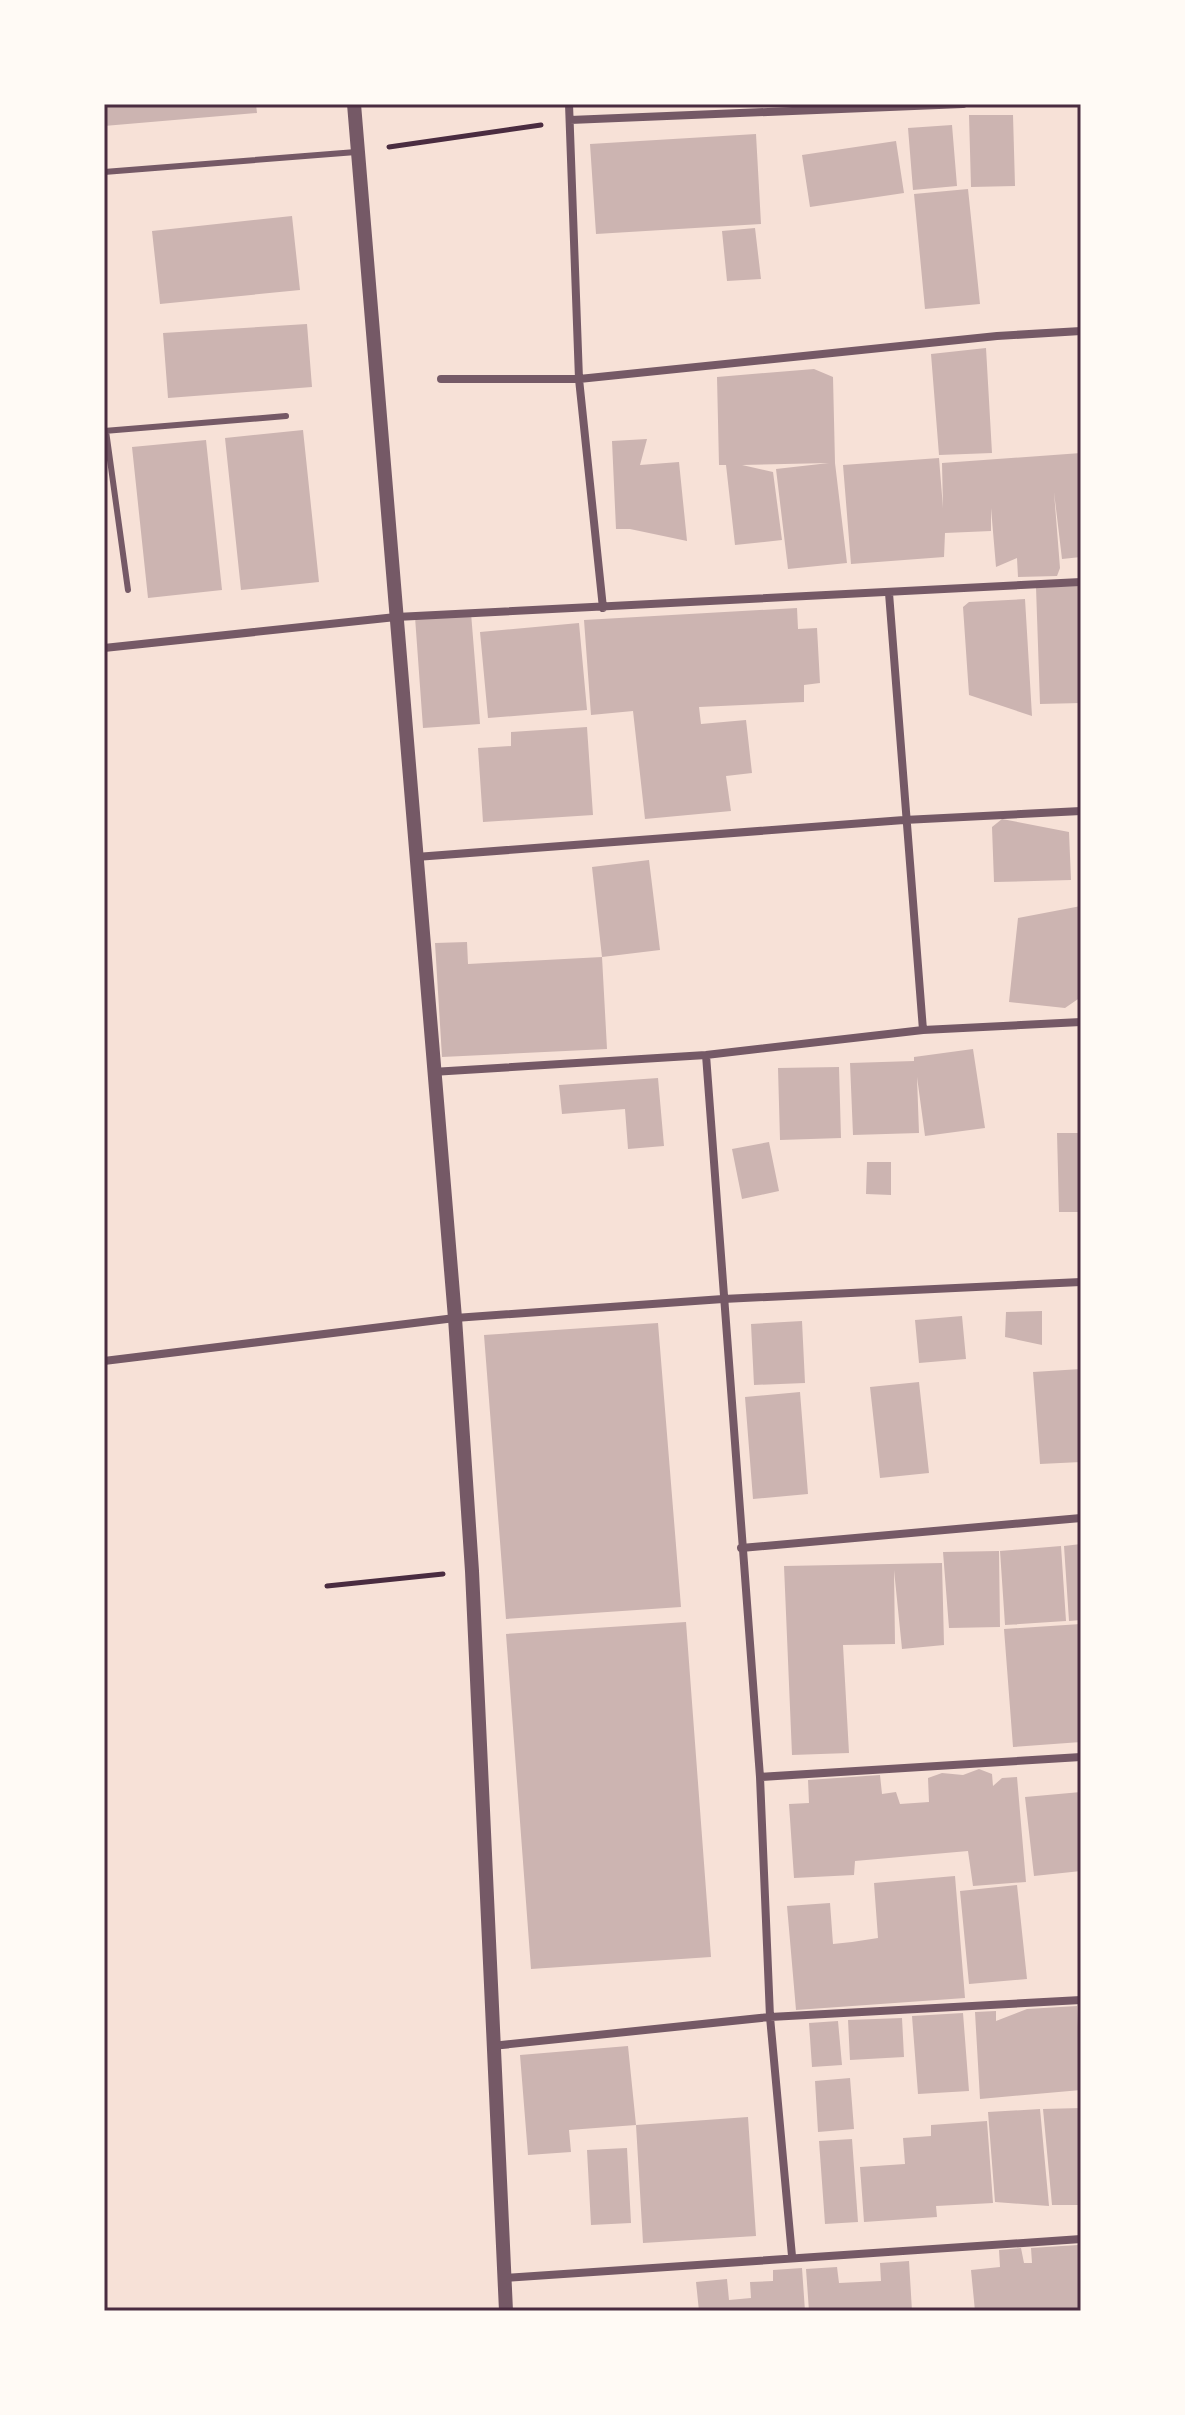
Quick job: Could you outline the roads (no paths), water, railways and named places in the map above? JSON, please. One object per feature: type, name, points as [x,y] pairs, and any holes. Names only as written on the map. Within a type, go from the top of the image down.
[{"type":"street","points":[[354,104],[432,1072],[455,1318],[472,1571],[506,2311]]},
{"type":"street","points":[[569,104],[579,379],[603,608]]},
{"type":"street","points":[[570,120],[963,104]]},
{"type":"street","points":[[441,379],[579,379],[982,338],[1081,331]]},
{"type":"street","points":[[104,648],[396,617],[1081,582]]},
{"type":"street","points":[[889,593],[904,820],[923,1030]]},
{"type":"street","points":[[416,857],[904,820],[1081,811]]},
{"type":"street","points":[[432,1072],[706,1055],[923,1030],[1081,1022]]},
{"type":"street","points":[[706,1055],[760,1777],[770,2017],[792,2256]]},
{"type":"street","points":[[104,1361],[455,1318],[723,1299],[1081,1282]]},
{"type":"street","points":[[741,1548],[1081,1518]]},
{"type":"street","points":[[760,1777],[1081,1757]]},
{"type":"street","points":[[492,2046],[770,2017],[1081,2000]]},
{"type":"street","points":[[504,2278],[792,2256],[1081,2239]]},
{"type":"lane","points":[[104,172],[356,152]]},
{"type":"lane","points":[[128,590],[105,431],[286,416]]}]
